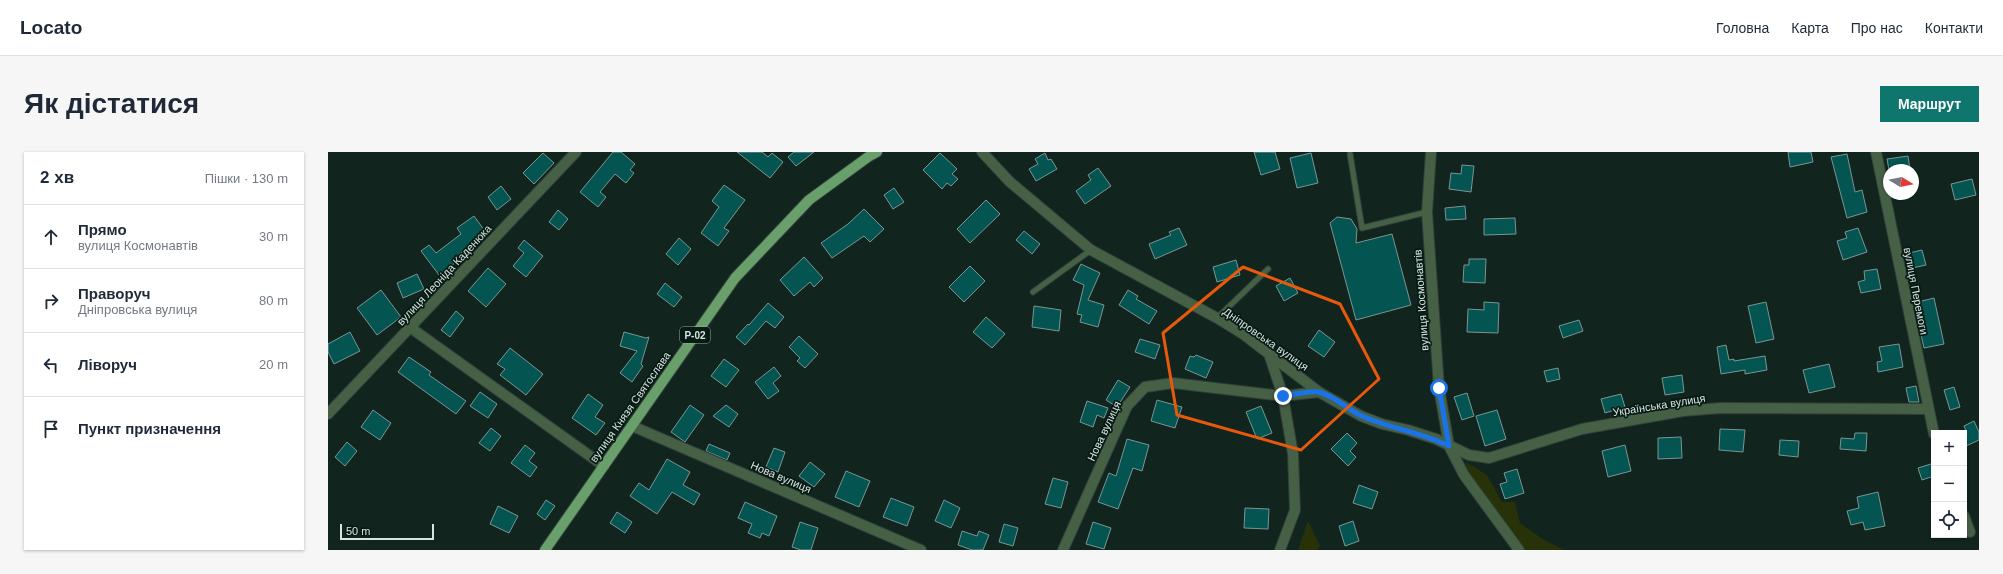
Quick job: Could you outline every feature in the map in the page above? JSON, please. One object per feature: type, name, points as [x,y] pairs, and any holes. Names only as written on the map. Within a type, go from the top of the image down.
[{"type":"main road","name":"вулиця Князя Святослава","points":[[545,550],[735,278],[809,200],[868,157],[878,152]]},
{"type":"street","name":"вулиця Леоніда Каденюка","points":[[328,414],[576,152]]},
{"type":"street","name":"Дніпровська вулиця","points":[[982,152],[1010,182],[1091,250],[1217,318],[1269,354],[1319,392],[1361,416],[1382,424],[1436,439],[1449,446]]},
{"type":"street","name":"вулиця Космонавтів","points":[[1431,152],[1427,212],[1439,388],[1449,446]]},
{"type":"street","name":"вулиця Перемоги","points":[[1876,152],[1933,430]]},
{"type":"street","points":[[411,328],[604,466]]},
{"type":"street","points":[[1269,354],[1283,396],[1293,454],[1294,510],[1280,550]]},
{"type":"street","name":"Нова вулиця","points":[[1063,550],[1127,406],[1145,387],[1173,383],[1283,396],[1319,392]]},
{"type":"street","name":"Українська вулиця","points":[[1449,446],[1469,455],[1489,458],[1582,430],[1683,411],[1721,408],[1928,409]]},
{"type":"street","name":"Нова вулиця","points":[[632,426],[921,550]]},
{"type":"street","points":[[1449,446],[1464,475],[1519,550]]},
{"type":"street","points":[[1967,524],[1970,532]]},
{"type":"lane","points":[[1350,154],[1362,228],[1427,212]]},
{"type":"lane","points":[[1033,292],[1091,250]]},
{"type":"lane","points":[[1217,318],[1268,269]]},
{"type":"highlighted area","points":[[1243,267],[1340,304],[1379,379],[1301,450],[1177,415],[1163,333]]},
{"type":"green space","points":[[1466,462],[1487,475],[1502,502],[1515,502],[1520,523],[1541,538],[1564,550],[1524,550],[1468,473]]},
{"type":"green space","points":[[1308,521],[1320,546],[1317,550],[1298,550]]},
{"type":"building","points":[[613,152],[621,152],[635,164],[630,170],[634,173],[626,183],[615,174],[600,192],[606,197],[598,207],[580,192]]},
{"type":"building","points":[[737,152],[762,152],[768,157],[772,153],[783,162],[770,178]]},
{"type":"building","points":[[794,152],[814,152],[796,166],[788,157]]},
{"type":"building","points":[[1254,152],[1275,152],[1280,169],[1261,175]]},
{"type":"building","points":[[1788,152],[1811,152],[1813,162],[1790,167]]},
{"type":"building","points":[[543,153],[554,163],[534,184],[523,173]]},
{"type":"building","points":[[940,153],[957,169],[952,174],[958,179],[951,186],[947,183],[942,189],[923,170]]},
{"type":"building","points":[[1045,153],[1048,160],[1051,159],[1057,169],[1036,181],[1029,169],[1038,164],[1035,159]]},
{"type":"building","points":[[1311,153],[1318,183],[1297,188],[1290,158]]},
{"type":"building","points":[[1847,154],[1855,192],[1862,190],[1867,212],[1847,218],[1831,157]]},
{"type":"building","points":[[1908,156],[1909,164],[1888,164],[1887,159]]},
{"type":"building","points":[[1462,165],[1474,166],[1471,192],[1449,189],[1451,173],[1461,174]]},
{"type":"building","points":[[1098,168],[1111,186],[1085,204],[1076,191],[1091,180],[1088,175]]},
{"type":"building","points":[[1972,179],[1976,195],[1955,200],[1951,184]]},
{"type":"building","points":[[724,185],[745,200],[724,228],[729,231],[718,246],[701,233],[719,207],[712,201]]},
{"type":"building","points":[[501,186],[511,199],[497,210],[488,197]]},
{"type":"building","points":[[894,188],[904,202],[893,209],[884,195]]},
{"type":"building","points":[[986,200],[1000,214],[970,243],[957,229]]},
{"type":"building","points":[[1465,206],[1466,219],[1446,220],[1445,208]]},
{"type":"building","points":[[864,209],[884,229],[870,242],[864,236],[832,258],[821,243],[848,224]]},
{"type":"building","points":[[558,210],[568,219],[559,230],[549,222]]},
{"type":"building","points":[[474,216],[487,234],[457,256],[460,259],[439,275],[421,251],[429,245],[436,253],[461,234],[457,228]]},
{"type":"building","points":[[1337,217],[1351,219],[1357,229],[1356,243],[1392,234],[1411,305],[1356,320],[1330,223]]},
{"type":"building","points":[[1515,218],[1516,234],[1484,235],[1484,219]]},
{"type":"building","points":[[1179,228],[1187,245],[1155,259],[1149,244],[1171,235],[1169,232]]},
{"type":"building","points":[[1858,228],[1867,252],[1843,260],[1837,241],[1847,238],[1845,232]]},
{"type":"building","points":[[1024,231],[1040,244],[1032,254],[1016,240]]},
{"type":"building","points":[[679,238],[691,249],[678,265],[666,254]]},
{"type":"building","points":[[524,240],[543,256],[526,277],[513,266],[524,253],[518,248]]},
{"type":"building","points":[[1922,250],[1926,265],[1908,269],[1905,254]]},
{"type":"building","points":[[804,257],[823,278],[814,287],[810,282],[794,296],[780,280]]},
{"type":"building","points":[[1469,259],[1486,259],[1485,283],[1463,282],[1464,265],[1469,265]]},
{"type":"building","points":[[1236,260],[1240,275],[1217,282],[1213,267]]},
{"type":"building","points":[[1081,264],[1100,273],[1088,300],[1104,305],[1098,327],[1080,322],[1082,315],[1077,314],[1084,285],[1073,280]]},
{"type":"building","points":[[970,266],[985,281],[964,302],[949,287]]},
{"type":"building","points":[[488,268],[506,284],[486,307],[468,291]]},
{"type":"building","points":[[1877,269],[1881,289],[1861,293],[1858,282],[1865,280],[1864,271]]},
{"type":"building","points":[[417,274],[424,289],[403,298],[397,283]]},
{"type":"building","points":[[1290,278],[1298,293],[1284,301],[1276,286]]},
{"type":"building","points":[[665,283],[682,297],[674,307],[657,294]]},
{"type":"building","points":[[381,290],[401,317],[377,335],[357,308]]},
{"type":"building","points":[[1128,290],[1138,296],[1136,299],[1157,311],[1149,324],[1119,305]]},
{"type":"building","points":[[1934,298],[1944,344],[1924,348],[1914,303]]},
{"type":"building","points":[[1484,302],[1499,303],[1498,333],[1467,332],[1468,309],[1484,310]]},
{"type":"building","points":[[1766,302],[1774,339],[1756,343],[1748,306]]},
{"type":"building","points":[[768,303],[784,317],[775,328],[766,321],[745,345],[736,337],[748,324],[749,325]]},
{"type":"building","points":[[1034,306],[1061,310],[1059,331],[1032,327]]},
{"type":"building","points":[[456,311],[464,318],[450,337],[441,330]]},
{"type":"building","points":[[986,317],[1005,334],[992,348],[973,332]]},
{"type":"building","points":[[1579,320],[1583,331],[1563,338],[1559,326]]},
{"type":"building","points":[[1319,330],[1335,342],[1324,357],[1308,346]]},
{"type":"building","points":[[350,332],[360,351],[334,364],[328,352],[328,344]]},
{"type":"building","points":[[624,332],[646,338],[649,337],[641,364],[643,366],[632,382],[620,373],[637,351],[620,346]]},
{"type":"building","points":[[799,336],[818,354],[805,368],[797,361],[800,358],[789,347]]},
{"type":"building","points":[[1140,339],[1160,345],[1155,359],[1135,352]]},
{"type":"building","points":[[1899,344],[1903,367],[1878,372],[1877,362],[1882,361],[1879,347]]},
{"type":"building","points":[[1726,345],[1729,360],[1734,359],[1734,361],[1765,356],[1767,370],[1745,374],[1745,370],[1721,374],[1717,347]]},
{"type":"building","points":[[510,348],[543,374],[526,395],[500,375],[505,369],[497,364]]},
{"type":"building","points":[[1196,355],[1213,362],[1206,378],[1185,369],[1190,356],[1194,357]]},
{"type":"building","points":[[409,357],[431,372],[429,375],[466,401],[456,414],[398,372]]},
{"type":"building","points":[[724,359],[739,370],[726,387],[711,376]]},
{"type":"building","points":[[1829,364],[1835,387],[1809,393],[1803,370]]},
{"type":"building","points":[[774,367],[781,376],[773,383],[779,391],[768,399],[755,382]]},
{"type":"building","points":[[1558,368],[1560,379],[1547,382],[1544,371]]},
{"type":"building","points":[[1682,375],[1684,392],[1665,395],[1662,378]]},
{"type":"building","points":[[1118,380],[1130,387],[1117,407],[1106,400]]},
{"type":"building","points":[[1916,386],[1919,402],[1909,402],[1906,388]]},
{"type":"building","points":[[1954,387],[1960,407],[1950,410],[1944,390]]},
{"type":"building","points":[[480,392],[497,404],[488,418],[470,406]]},
{"type":"building","points":[[1467,393],[1474,416],[1462,420],[1454,397]]},
{"type":"building","points":[[588,394],[603,405],[595,417],[605,423],[596,435],[572,418]]},
{"type":"building","points":[[1621,394],[1625,407],[1605,413],[1601,399]]},
{"type":"building","points":[[1157,400],[1182,407],[1175,428],[1151,421]]},
{"type":"building","points":[[1087,401],[1108,408],[1104,418],[1097,415],[1093,427],[1080,422]]},
{"type":"building","points":[[690,405],[704,415],[685,442],[671,432]]},
{"type":"building","points":[[726,405],[738,414],[729,427],[713,416]]},
{"type":"building","points":[[1261,406],[1272,433],[1257,439],[1246,412]]},
{"type":"building","points":[[373,410],[391,423],[380,440],[361,427]]},
{"type":"building","points":[[1497,410],[1506,439],[1485,446],[1476,416]]},
{"type":"building","points":[[1974,421],[1979,432],[1979,440],[1967,446],[1967,430],[1964,426]]},
{"type":"building","points":[[491,428],[501,436],[490,451],[479,443]]},
{"type":"building","points":[[1720,429],[1745,430],[1743,452],[1719,450]]},
{"type":"building","points":[[1347,433],[1357,443],[1350,451],[1356,457],[1348,466],[1331,449]]},
{"type":"building","points":[[1855,433],[1867,433],[1866,451],[1840,449],[1841,438],[1854,439]]},
{"type":"building","points":[[1681,437],[1682,458],[1658,459],[1658,438]]},
{"type":"building","points":[[1127,439],[1149,445],[1142,471],[1133,468],[1118,509],[1098,502],[1109,473],[1116,476]]},
{"type":"building","points":[[1780,440],[1799,441],[1798,457],[1779,455]]},
{"type":"building","points":[[347,442],[357,451],[345,466],[335,457]]},
{"type":"building","points":[[709,444],[730,453],[727,460],[706,451]]},
{"type":"building","points":[[525,445],[535,453],[529,461],[537,467],[530,477],[511,463]]},
{"type":"building","points":[[1625,445],[1631,471],[1608,477],[1602,451]]},
{"type":"building","points":[[774,448],[785,452],[778,472],[766,467]]},
{"type":"building","points":[[667,459],[690,472],[683,485],[700,494],[694,505],[672,492],[657,514],[630,496],[639,483],[649,490]]},
{"type":"building","points":[[810,462],[825,474],[814,487],[799,476]]},
{"type":"building","points":[[1931,464],[1931,477],[1922,480],[1918,468]]},
{"type":"building","points":[[1517,469],[1524,493],[1505,499],[1500,484],[1507,482],[1504,473]]},
{"type":"building","points":[[846,471],[870,481],[859,507],[835,497]]},
{"type":"building","points":[[1053,478],[1068,482],[1061,508],[1045,504]]},
{"type":"building","points":[[1359,485],[1378,492],[1372,509],[1353,503]]},
{"type":"building","points":[[1878,492],[1885,526],[1865,530],[1863,522],[1851,525],[1847,511],[1859,508],[1857,497]]},
{"type":"building","points":[[891,498],[914,507],[907,526],[883,517]]},
{"type":"building","points":[[546,500],[555,506],[545,520],[537,514]]},
{"type":"building","points":[[944,500],[960,508],[951,528],[935,521]]},
{"type":"building","points":[[745,502],[777,516],[769,536],[762,533],[760,538],[748,533],[752,524],[738,518]]},
{"type":"building","points":[[498,506],[518,516],[509,533],[490,524]]},
{"type":"building","points":[[1245,508],[1269,509],[1268,529],[1244,528]]},
{"type":"building","points":[[617,512],[632,522],[625,533],[610,523]]},
{"type":"building","points":[[1353,521],[1359,541],[1345,546],[1339,526]]},
{"type":"building","points":[[800,522],[818,528],[811,550],[801,550],[792,547]]},
{"type":"building","points":[[1093,522],[1111,528],[1104,549],[1086,544]]},
{"type":"building","points":[[1004,524],[1018,528],[1013,546],[999,542]]},
{"type":"building","points":[[962,531],[977,536],[979,531],[989,535],[983,550],[972,550],[958,545]]},
{"type":"route","points":[[1283,396],[1319,392],[1361,416],[1382,424],[1436,439],[1449,446],[1439,388]]}]
